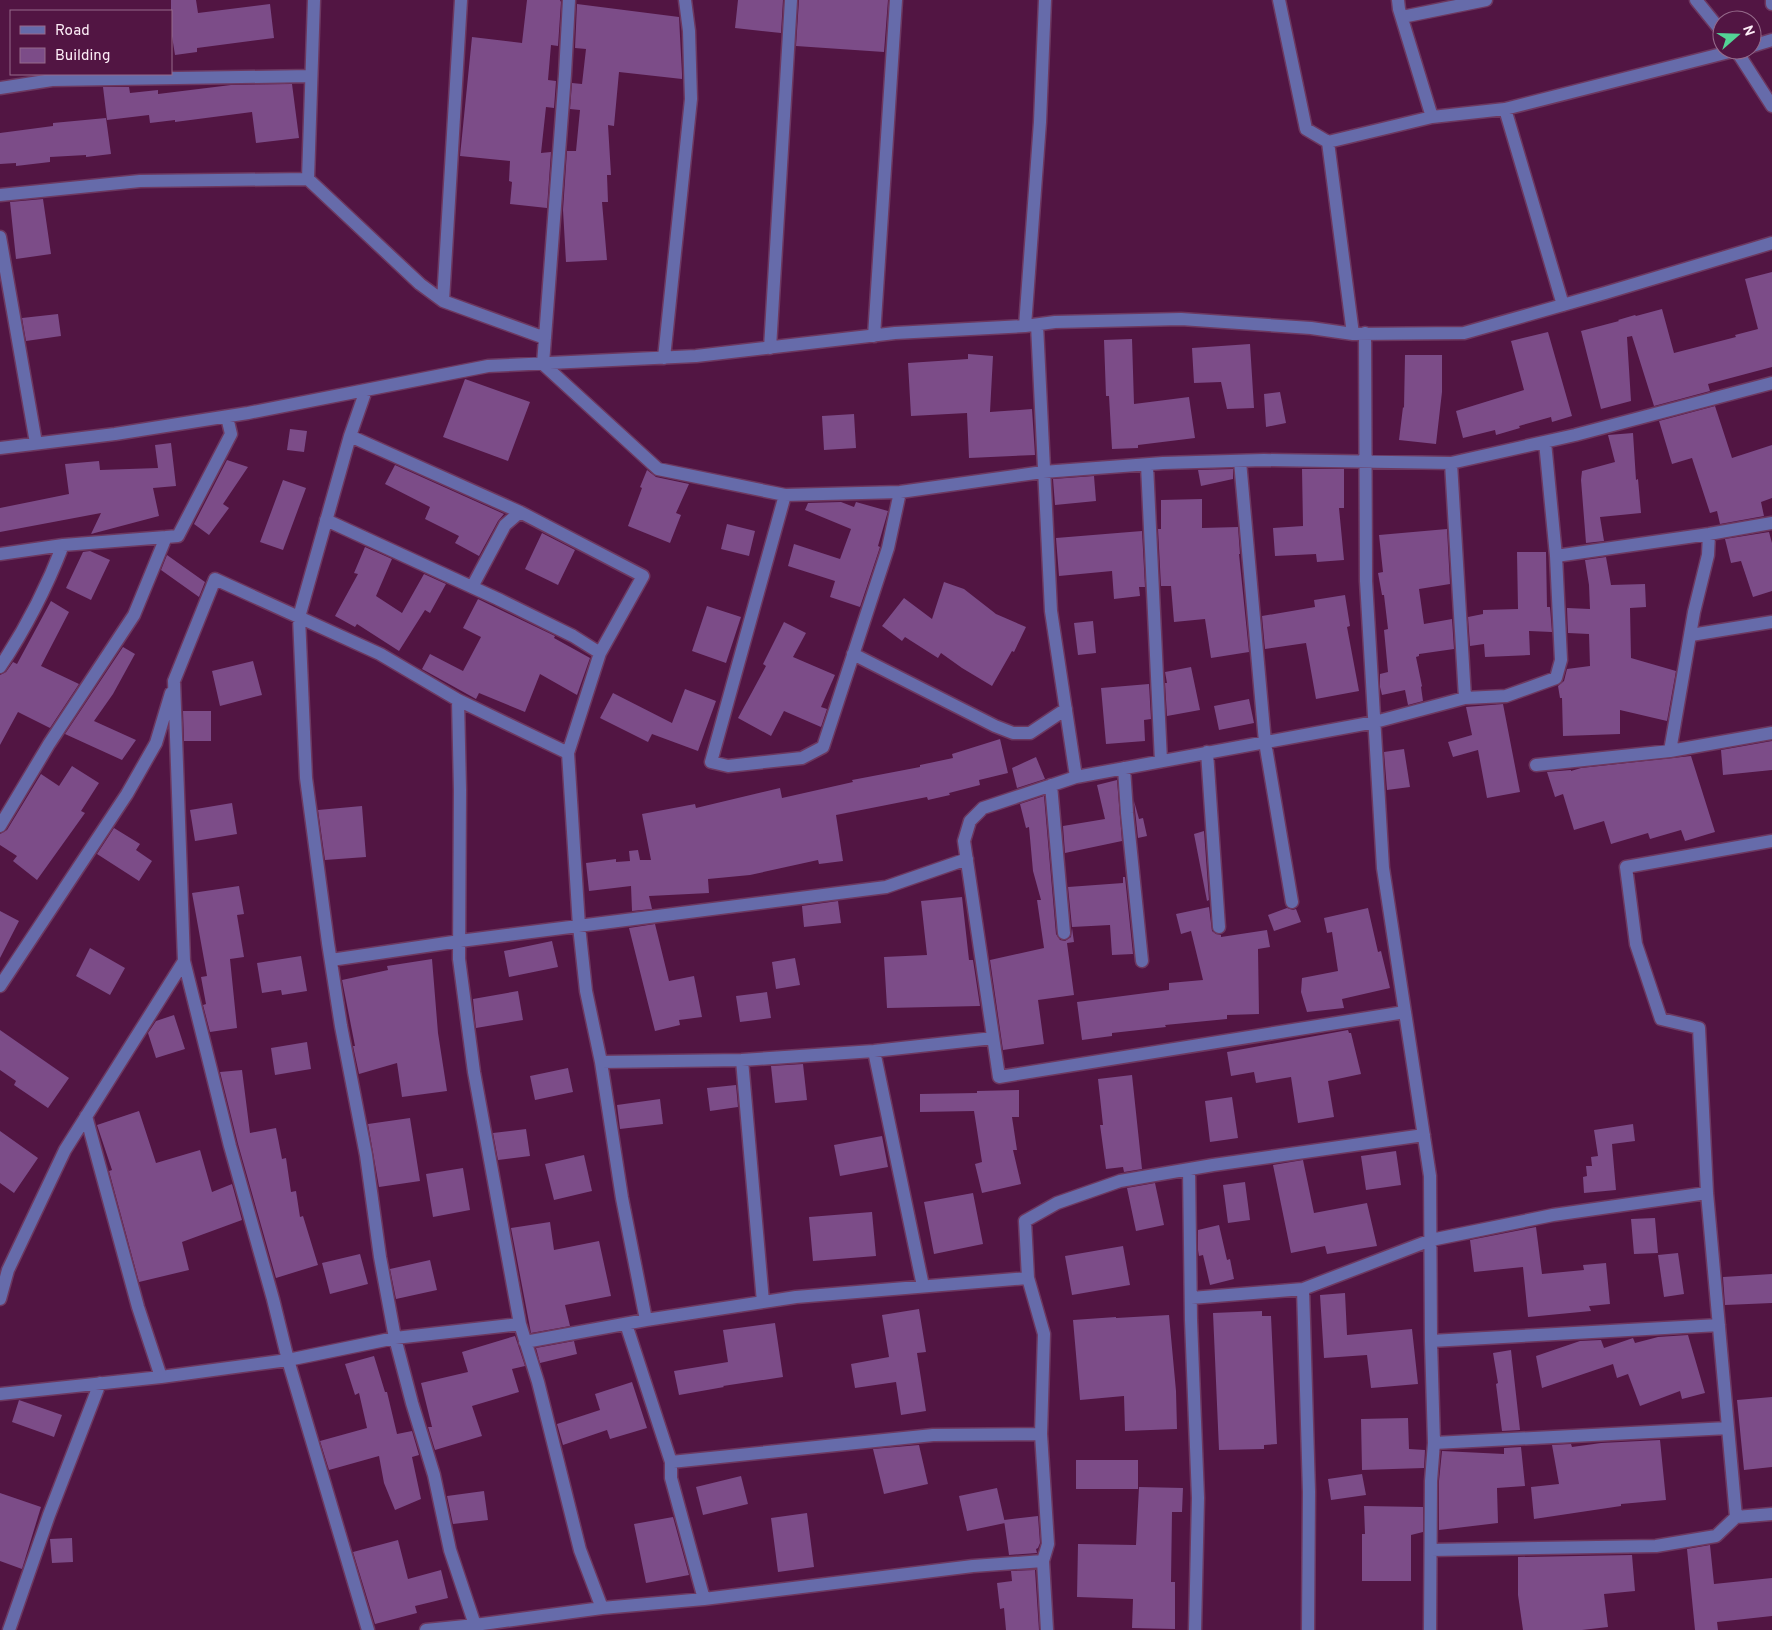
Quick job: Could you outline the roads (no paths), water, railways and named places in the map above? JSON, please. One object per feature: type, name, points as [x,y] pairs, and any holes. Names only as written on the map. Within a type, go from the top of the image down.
[{"type":"street","points":[[308,179],[314,0]]},
{"type":"street","points":[[443,301],[461,0]]},
{"type":"street","points":[[543,364],[569,0]]},
{"type":"street","points":[[664,358],[691,99],[686,0]]},
{"type":"street","points":[[770,348],[791,0]]},
{"type":"street","points":[[874,336],[896,0]]},
{"type":"street","points":[[1045,0],[1031,326],[1043,472],[1051,610],[1076,777]]},
{"type":"street","points":[[1279,0],[1306,129],[1328,142],[1432,117],[1505,109],[1712,56]]},
{"type":"street","points":[[1398,0],[1432,117]]},
{"type":"street","points":[[1402,17],[1486,0]]},
{"type":"street","points":[[1696,0],[1712,20]]},
{"type":"street","points":[[1742,60],[1772,106]]},
{"type":"street","points":[[0,88],[52,80],[311,76]]},
{"type":"street","points":[[1505,109],[1563,305]]},
{"type":"street","points":[[1328,142],[1359,334],[1366,463],[1366,581],[1383,868],[1430,1176],[1434,1443],[1431,1481],[1430,1630]]},
{"type":"street","points":[[0,195],[140,181],[308,179],[420,284],[443,301],[545,338]]},
{"type":"street","points":[[0,237],[4,289],[36,443]]},
{"type":"street","points":[[0,448],[115,434],[227,416],[488,366],[696,356],[895,333],[1031,326],[1055,322],[1181,319],[1311,328],[1359,334],[1464,332],[1563,305],[1772,243]]},
{"type":"street","points":[[543,364],[658,469],[785,494],[900,492],[1043,472],[1147,464],[1264,460],[1451,463],[1575,435],[1772,382]]},
{"type":"street","points":[[366,390],[350,436],[299,617],[306,778],[341,1026],[366,1155],[380,1257],[395,1338],[412,1404],[434,1475],[450,1550],[475,1625]]},
{"type":"street","points":[[0,554],[63,545],[178,536],[231,434],[227,416]]},
{"type":"street","points":[[350,436],[520,512],[643,576],[600,653],[568,753],[579,926],[586,991],[601,1062],[622,1198],[646,1320]]},
{"type":"street","points":[[1405,1012],[999,1077],[964,841],[970,821],[983,808],[1076,777],[1375,722],[1465,698],[1506,696],[1556,678],[1561,660],[1556,556],[1545,442]]},
{"type":"street","points":[[1240,461],[1265,742],[1292,902]]},
{"type":"street","points":[[1451,463],[1465,698]]},
{"type":"street","points":[[1147,464],[1161,761]]},
{"type":"street","points":[[785,494],[711,762],[728,766],[802,758],[823,747],[888,548],[900,492]]},
{"type":"street","points":[[472,587],[505,525],[520,512]]},
{"type":"street","points":[[326,520],[573,636],[600,653]]},
{"type":"street","points":[[1556,556],[1772,523]]},
{"type":"street","points":[[1670,751],[1694,612],[1708,555],[1709,534]]},
{"type":"street","points":[[0,826],[48,744],[134,615],[166,537]]},
{"type":"street","points":[[0,667],[25,628],[47,587],[63,545]]},
{"type":"street","points":[[0,986],[88,855],[127,794],[156,743],[174,681],[215,579],[380,654],[458,700],[568,753]]},
{"type":"street","points":[[1690,635],[1772,622]]},
{"type":"street","points":[[853,654],[995,726],[1013,733],[1030,733],[1066,709]]},
{"type":"street","points":[[174,681],[184,961],[230,1146],[274,1299],[288,1360],[368,1630]]},
{"type":"street","points":[[458,700],[460,790],[459,959],[474,1072],[520,1324],[538,1382],[580,1550],[602,1608]]},
{"type":"street","points":[[1536,765],[1670,751],[1772,733]]},
{"type":"street","points":[[1207,752],[1219,927]]},
{"type":"street","points":[[1124,768],[1142,960]]},
{"type":"street","points":[[1051,785],[1064,933]]},
{"type":"street","points":[[1736,1517],[1707,1193],[1699,1028],[1661,1019],[1636,944],[1626,867],[1772,841]]},
{"type":"street","points":[[331,960],[460,940],[886,887],[967,859]]},
{"type":"street","points":[[0,1299],[8,1270],[65,1150],[184,961]]},
{"type":"street","points":[[601,1062],[742,1060],[874,1050],[993,1038]]},
{"type":"street","points":[[874,1050],[923,1286]]},
{"type":"street","points":[[742,1060],[763,1302]]},
{"type":"street","points":[[86,1116],[138,1306],[162,1377]]},
{"type":"street","points":[[1046,1630],[1043,1561],[1048,1544],[1040,1434],[1044,1334],[1028,1278],[1025,1221],[1058,1203],[1120,1181],[1189,1169],[1424,1135]]},
{"type":"street","points":[[1189,1169],[1190,1298],[1198,1498],[1195,1630]]},
{"type":"street","points":[[1190,1298],[1303,1289],[1431,1240],[1553,1215],[1707,1193]]},
{"type":"street","points":[[525,1342],[646,1320],[796,1297],[1028,1278]]},
{"type":"street","points":[[1303,1289],[1309,1492],[1308,1630]]},
{"type":"street","points":[[0,1394],[162,1377],[288,1360],[395,1338],[520,1324]]},
{"type":"street","points":[[626,1324],[671,1462],[671,1478],[704,1600]]},
{"type":"street","points":[[1431,1340],[1719,1325]]},
{"type":"street","points":[[9,1630],[100,1383]]},
{"type":"street","points":[[1434,1443],[1728,1428]]},
{"type":"street","points":[[671,1462],[933,1435],[1040,1434]]},
{"type":"street","points":[[1431,1550],[1656,1546],[1716,1536],[1736,1517],[1772,1514]]},
{"type":"street","points":[[426,1630],[602,1608],[704,1600],[973,1566],[1043,1561]]}]
